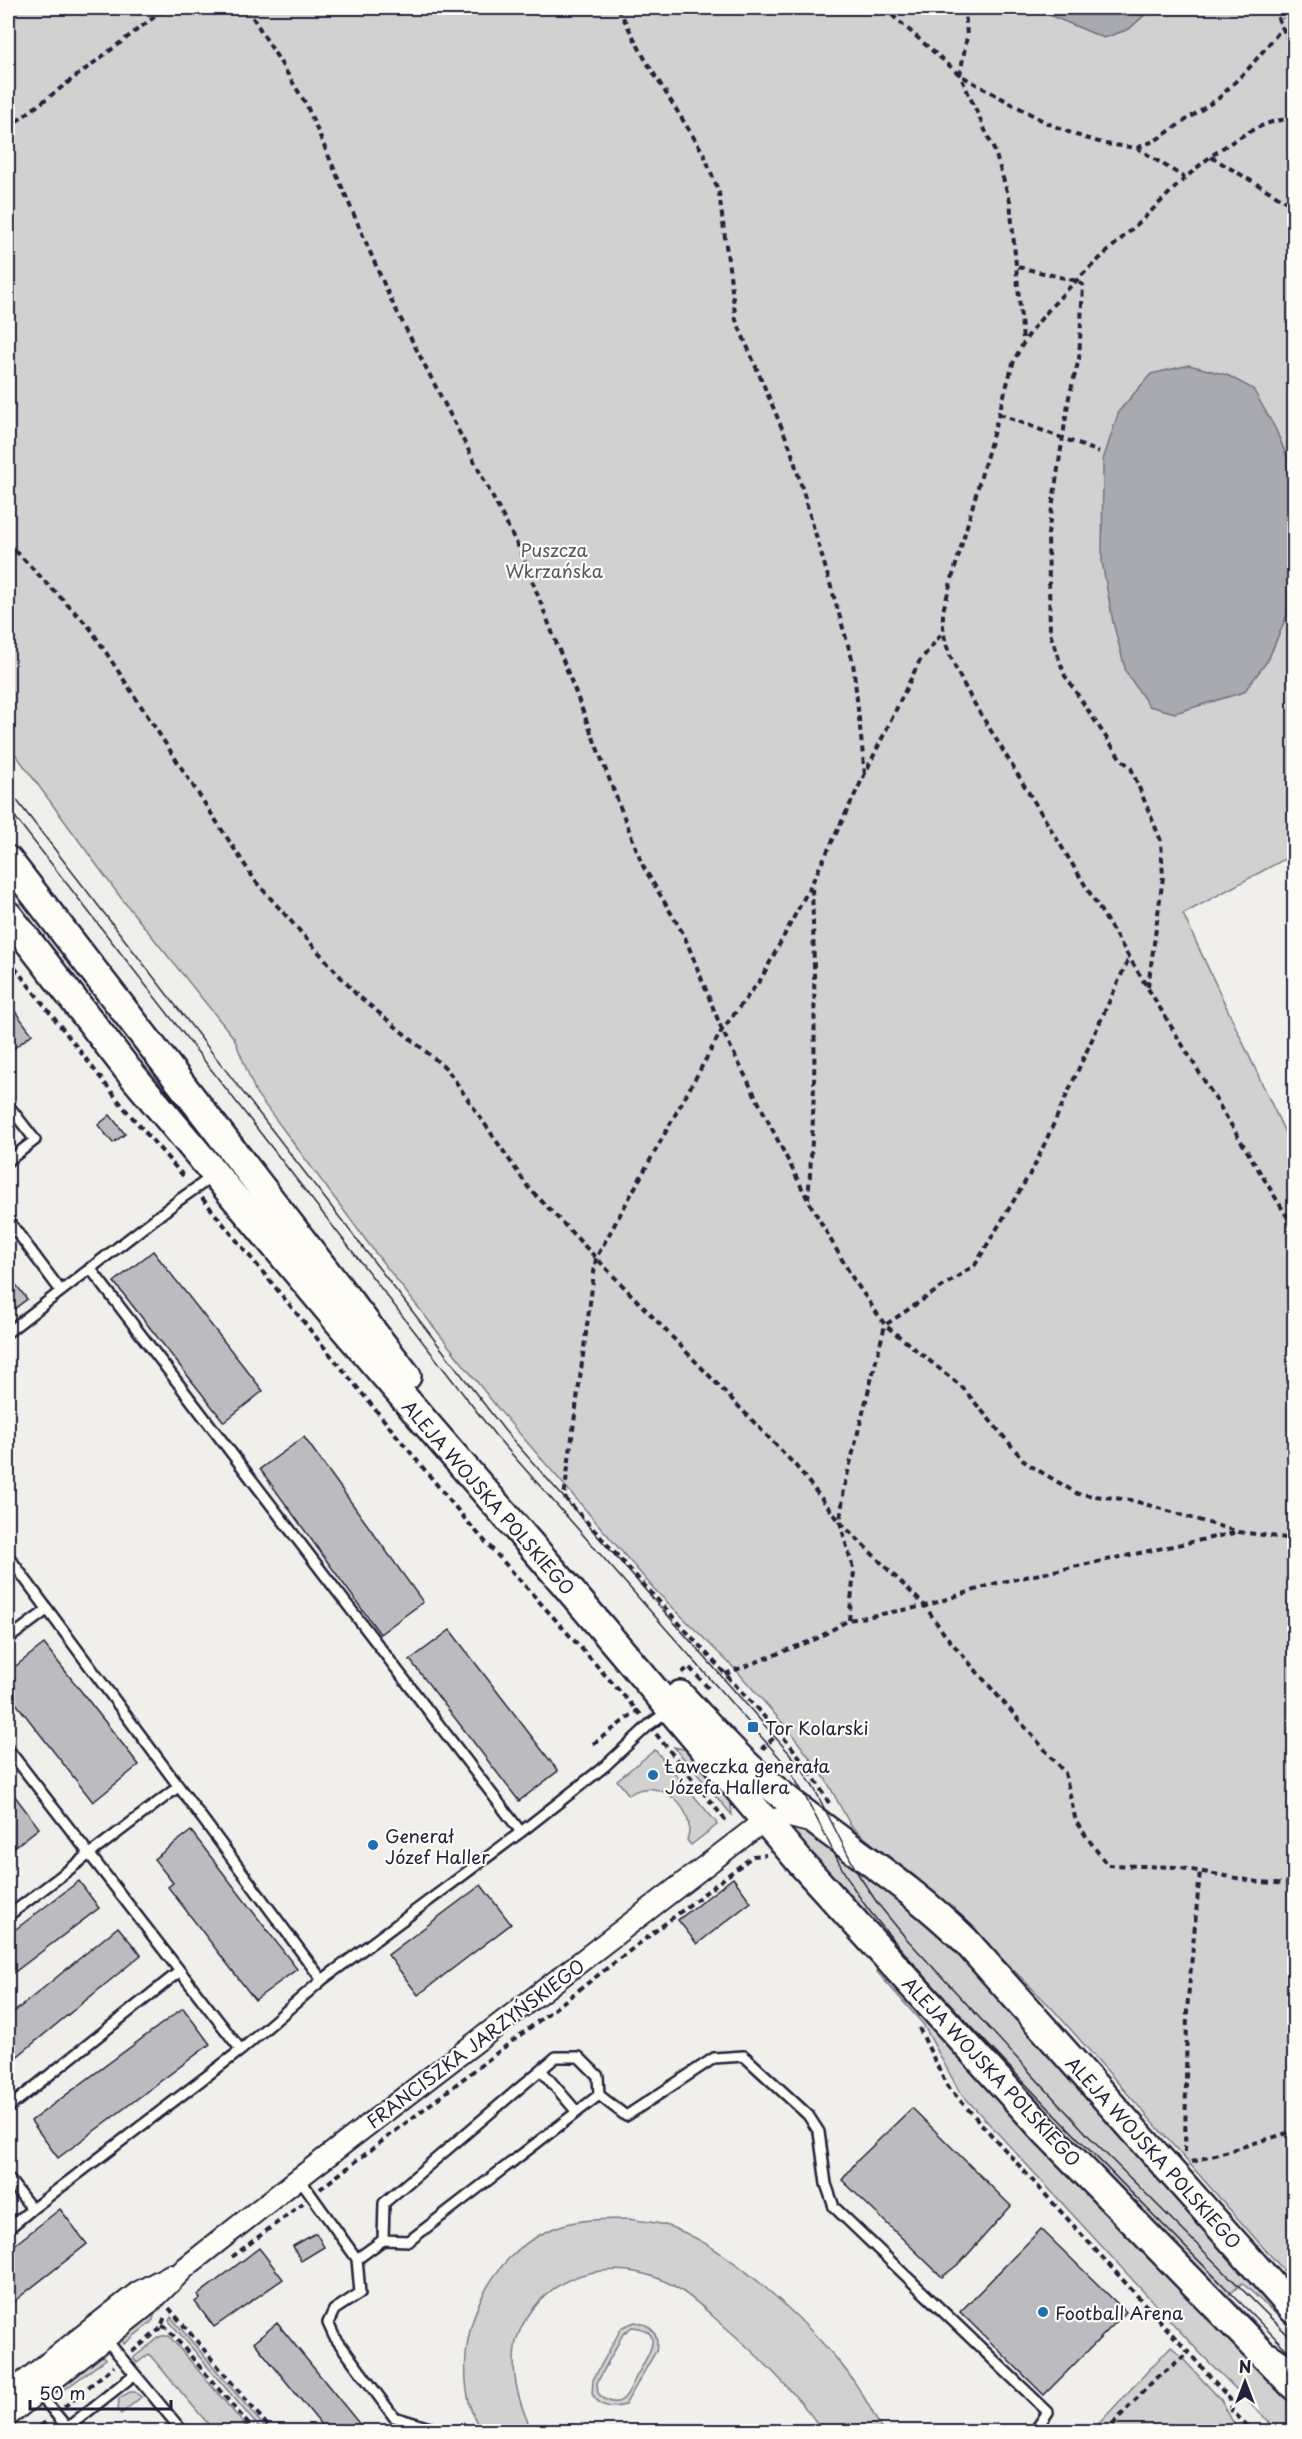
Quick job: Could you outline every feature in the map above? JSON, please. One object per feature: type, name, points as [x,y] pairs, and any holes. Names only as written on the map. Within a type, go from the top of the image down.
[{"type":"main road","name":"ALEJA WOJSKA POLSKIEGO","points":[[8,860],[435,1411],[677,1704],[765,1820],[808,1872],[1044,2130],[1226,2317]]},
{"type":"main road","name":"ALEJA WOJSKA POLSKIEGO","points":[[8,915],[128,1070],[205,1182],[349,1335],[677,1704],[753,1771],[826,1829],[883,1869],[964,1939],[1294,2310]]},
{"type":"main road","points":[[1226,2317],[1294,2386]]},
{"type":"street","points":[[128,1070],[155,1049]]},
{"type":"street","points":[[205,1182],[238,1158]]},
{"type":"street","name":"ALEJA WOJSKA POLSKIEGO","points":[[753,1771],[763,1796],[765,1820],[790,1816],[826,1829]]},
{"type":"street","name":"FRANCISZKA JARZYŃSKIEGO","points":[[8,2416],[32,2385],[100,2332],[138,2292],[186,2267],[765,1820]]},
{"type":"street","name":"FRANCISZKA JARZYŃSKIEGO","points":[[8,2394],[32,2385]]},
{"type":"lane","points":[[8,1105],[35,1140],[8,1161]]},
{"type":"lane","points":[[8,1332],[205,1182]]},
{"type":"lane","points":[[8,1220],[61,1291]]},
{"type":"lane","points":[[90,1268],[521,1832]]},
{"type":"lane","points":[[8,1557],[322,1980]]},
{"type":"lane","points":[[8,1640],[47,1610]]},
{"type":"lane","points":[[8,2229],[241,2050],[322,1980],[521,1832],[605,1766],[649,1725],[677,1704]]},
{"type":"lane","points":[[8,1749],[241,2050]]},
{"type":"lane","points":[[8,1916],[178,1787]]},
{"type":"lane","points":[[8,2108],[180,1971]]},
{"type":"lane","points":[[383,2240],[384,2203],[556,2057],[579,2057],[598,2076],[599,2095],[626,2116],[714,2058],[744,2056],[808,2115],[819,2132],[826,2184],[834,2208],[1048,2412],[1034,2432]]},
{"type":"lane","points":[[541,2070],[577,2112]]},
{"type":"lane","points":[[357,2259],[383,2240],[409,2241],[599,2095]]},
{"type":"lane","points":[[8,2178],[32,2209]]},
{"type":"lane","points":[[299,2178],[357,2259],[360,2293],[334,2310],[328,2323],[334,2336],[394,2417],[443,2432]]},
{"type":"lane","points":[[1226,2317],[1294,2363]]},
{"type":"lane","points":[[100,2332],[183,2432]]},
{"type":"lane","points":[[32,2385],[67,2430],[135,2374]]},
{"type":"path","points":[[8,128],[166,8]]},
{"type":"path","points":[[247,8],[306,104],[390,298],[520,552],[643,866],[684,935],[722,1030],[808,1200],[852,1277],[885,1326],[962,1386],[1026,1463],[1078,1494],[1131,1500],[1239,1532],[1294,1539]]},
{"type":"path","points":[[618,8],[646,61],[704,154],[719,193],[736,320],[790,447],[853,662],[866,775]]},
{"type":"path","points":[[884,8],[960,75],[1047,123],[1105,144],[1137,148],[1185,178]]},
{"type":"path","points":[[963,8],[967,36],[960,75],[995,152],[1010,201],[1018,267],[1023,341]]},
{"type":"path","points":[[1273,8],[1294,52]]},
{"type":"path","points":[[1137,148],[1156,140],[1218,98],[1249,68],[1283,25],[1280,8]]},
{"type":"path","points":[[1294,120],[1280,120],[1265,124],[1228,145],[1185,178],[1077,281],[1023,341],[1016,355],[944,607],[943,632],[953,662],[971,698],[1294,1228]]},
{"type":"path","points":[[1211,158],[1294,207]]},
{"type":"path","points":[[1018,267],[1077,281],[1083,285],[1078,359],[1069,397],[1048,534],[1050,633],[1065,676],[1120,758],[1131,768],[1161,841],[1163,877],[1148,988]]},
{"type":"path","points":[[999,414],[1099,452]]},
{"type":"path","points":[[8,543],[90,628],[256,882],[356,994],[447,1069],[528,1187],[795,1465],[840,1522],[925,1606],[945,1635],[1065,1773],[1077,1822],[1107,1865],[1176,1867],[1258,1882],[1294,1884]]},
{"type":"path","points":[[758,1743],[763,1748],[777,1732],[564,1497],[596,1258],[722,1030],[761,979],[866,775],[919,662],[943,632]]},
{"type":"path","points":[[808,1200],[813,1146],[815,1069],[812,883]]},
{"type":"path","points":[[849,1620],[854,1572],[840,1522],[844,1488],[885,1326],[975,1265],[1034,1167],[1130,958]]},
{"type":"path","points":[[8,960],[125,1109],[205,1182],[465,1519],[638,1710],[727,1822]]},
{"type":"path","points":[[725,1674],[816,1639],[849,1620],[925,1606],[997,1583],[1239,1532]]},
{"type":"path","points":[[593,1744],[643,1706]]},
{"type":"path","points":[[227,2261],[753,1856],[767,1855],[774,1863]]},
{"type":"path","points":[[1185,2153],[1187,2010],[1200,1871]]},
{"type":"path","points":[[918,2026],[947,2086],[1190,2353],[1230,2399],[1232,2411],[1254,2432]]},
{"type":"path","points":[[1184,2164],[1294,2131]]},
{"type":"path","points":[[164,2303],[273,2432]]},
{"type":"path","points":[[32,2432],[162,2326],[173,2304]]},
{"type":"path","points":[[162,2326],[167,2328],[255,2432]]},
{"type":"path","points":[[1105,2432],[1157,2377],[1190,2353]]},
{"type":"green space","name":"Puszcza Wkrzańska","points":[[8,8],[1033,8],[1104,38],[1129,29],[1152,8],[1294,8],[1294,474],[1275,428],[1268,660],[1287,615],[1294,567],[1294,854],[1183,914],[1294,1152],[1294,2282],[1050,2006],[954,1912],[851,1826],[825,1778],[788,1729],[736,1670],[655,1590],[500,1411],[377,1255],[256,1093],[234,1038],[121,898],[8,744]]},
{"type":"green space","points":[[674,1747],[687,1750],[726,1796],[731,1805],[732,1815]]},
{"type":"green space","points":[[655,1750],[716,1822],[717,1825],[691,1845],[687,1840],[689,1828],[687,1817],[682,1807],[673,1798],[652,1789],[640,1790],[629,1795],[617,1780]]},
{"type":"green space","points":[[791,1820],[934,1922],[1280,2312],[1277,2315],[1242,2283],[1228,2296],[1259,2327],[1256,2329],[1069,2140],[785,1829]]},
{"type":"green space","points":[[881,1964],[1103,2205],[1294,2400],[1294,2431],[1279,2431],[1275,2428],[1200,2353],[959,2091],[923,2024],[877,1972]]},
{"type":"green space","points":[[629,2219],[665,2225],[688,2234],[735,2263],[758,2281],[780,2300],[836,2358],[862,2393],[882,2431],[823,2431],[773,2372],[746,2345],[691,2298],[657,2278],[620,2270],[601,2271],[566,2281],[537,2304],[520,2330],[514,2359],[517,2391],[532,2431],[481,2431],[470,2406],[466,2380],[466,2353],[479,2302],[492,2279],[509,2259],[529,2242],[561,2225],[580,2221]]},
{"type":"green space","points":[[156,2308],[153,2320],[124,2344],[122,2340],[127,2328]]},
{"type":"green space","points":[[171,2317],[268,2431],[262,2431],[169,2321]]},
{"type":"green space","points":[[635,2322],[646,2325],[653,2331],[657,2345],[656,2351],[625,2405],[610,2407],[598,2402],[592,2394],[593,2380],[622,2327]],"holes":[[[632,2327],[643,2329],[652,2339],[646,2360],[625,2397],[617,2402],[606,2400],[598,2393],[597,2383],[623,2334]]]},
{"type":"green space","points":[[161,2336],[169,2336],[250,2431],[214,2431],[149,2354],[137,2363],[133,2358]]},
{"type":"green space","points":[[1171,2346],[1221,2400],[1234,2424],[1242,2431],[1092,2431]]},
{"type":"green space","points":[[99,2354],[106,2359],[60,2393],[67,2378]]},
{"type":"green space","points":[[135,2392],[141,2397],[121,2414],[118,2410],[119,2398]]},
{"type":"shaded area","points":[[1033,8],[1152,8],[1129,29],[1104,38]]},
{"type":"shaded area","points":[[1189,365],[1227,375],[1253,389],[1275,428],[1294,474],[1294,567],[1287,615],[1268,660],[1244,692],[1175,713],[1149,706],[1126,672],[1113,622],[1102,562],[1103,460],[1119,411],[1151,374]]},
{"type":"building","points":[[8,1002],[32,1034],[8,1053]]},
{"type":"building","points":[[110,1115],[125,1134],[113,1143],[98,1125]]},
{"type":"building","points":[[153,1251],[263,1391],[224,1422],[114,1282]]},
{"type":"building","points":[[8,1274],[27,1299],[8,1314]]},
{"type":"building","points":[[304,1437],[423,1602],[380,1634],[260,1469]]},
{"type":"building","points":[[450,1630],[558,1771],[519,1801],[410,1660]]},
{"type":"building","points":[[44,1644],[139,1765],[93,1802],[8,1693],[8,1672]]},
{"type":"building","points":[[8,1787],[39,1828],[8,1852]]},
{"type":"building","points":[[191,1831],[297,1969],[255,2000],[168,1887],[173,1883],[154,1859]]},
{"type":"building","points":[[733,1878],[751,1902],[697,1944],[678,1920]]},
{"type":"building","points":[[79,1881],[99,1908],[8,1977],[8,1935]]},
{"type":"building","points":[[481,1885],[511,1924],[418,1995],[388,1955]]},
{"type":"building","points":[[118,1927],[141,1955],[8,2064],[8,2017]]},
{"type":"building","points":[[183,2008],[210,2044],[58,2158],[31,2121]]},
{"type":"building","points":[[912,2108],[1011,2206],[961,2262],[942,2277],[842,2180],[857,2161]]},
{"type":"building","points":[[60,2209],[87,2244],[8,2306],[8,2250]]},
{"type":"building","name":"Football Arena","points":[[1041,2229],[1126,2312],[1044,2395],[960,2312]]},
{"type":"building","points":[[316,2233],[324,2247],[301,2261],[293,2246]]},
{"type":"building","points":[[259,2248],[283,2279],[214,2327],[195,2302],[200,2298],[198,2295]]},
{"type":"building","points":[[277,2323],[366,2432],[327,2432],[254,2342]]},
{"type":"tram line","points":[[8,789],[505,1431],[798,1763],[815,1790],[858,1874],[878,1904],[905,1937],[1097,2145],[1294,2341]]},
{"type":"tram line","points":[[8,808],[495,1435],[780,1758],[804,1795],[846,1876],[872,1914],[934,1986],[1035,2094],[1294,2357]]},
{"type":"place","name":"Tor Kolarski","points":[[753,1727]]},
{"type":"place","name":"Ławeczka generała Józefa Hallera","points":[[653,1775]]},
{"type":"place","name":"Generał Józef Haller","points":[[373,1845]]},
{"type":"place","name":"Football Arena","points":[[1043,2312]]}]
